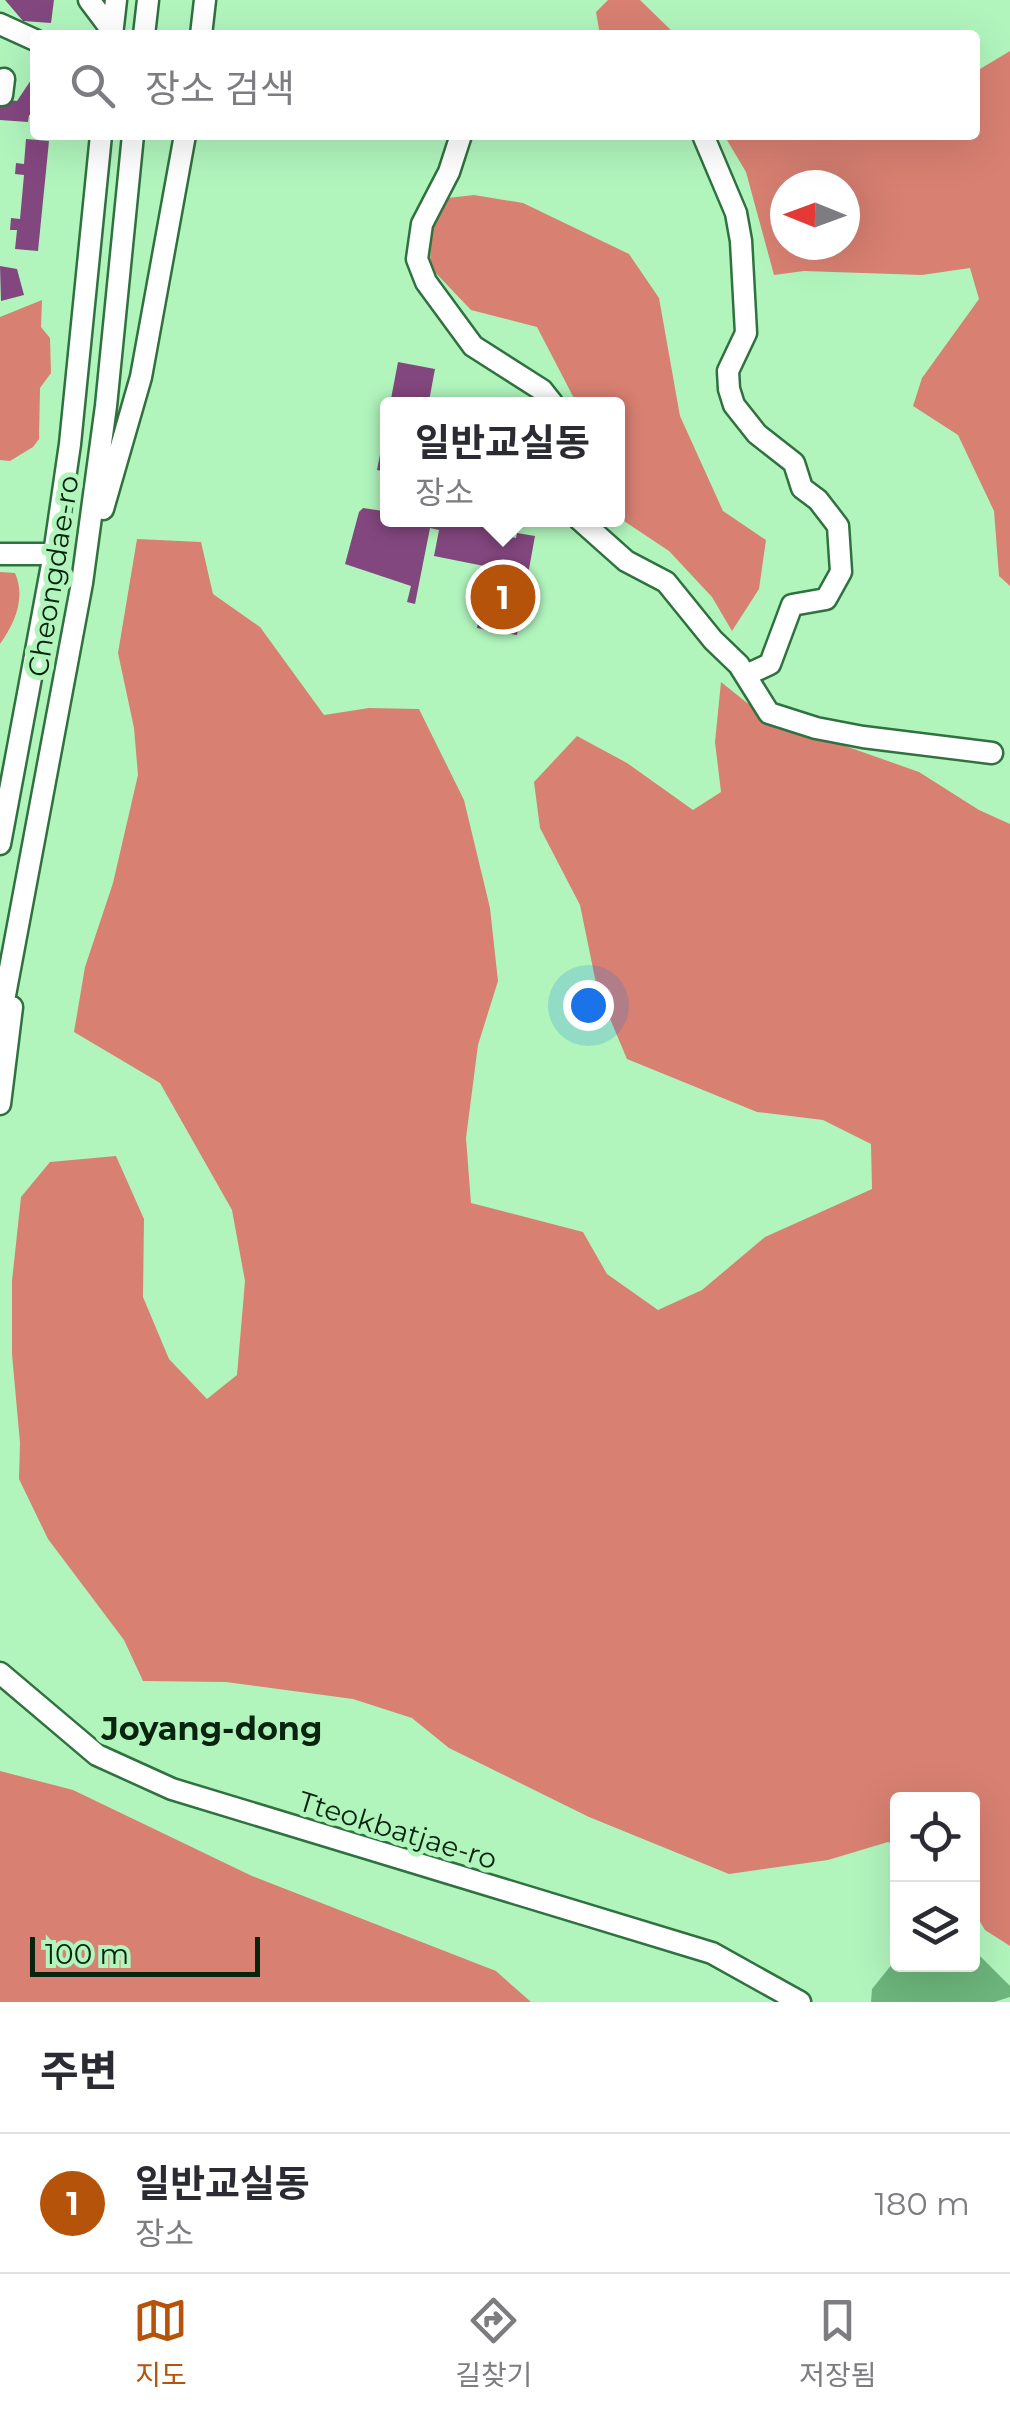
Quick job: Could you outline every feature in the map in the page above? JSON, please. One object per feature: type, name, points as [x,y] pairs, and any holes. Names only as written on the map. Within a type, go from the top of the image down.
[{"type":"street","points":[[90,0],[110,30]]},
{"type":"street","points":[[112,30],[116,0]]},
{"type":"street","points":[[145,30],[148,0]]},
{"type":"street","points":[[202,30],[205,0]]},
{"type":"street","points":[[0,24],[30,38]]},
{"type":"street","name":"Cheongdae-ro","points":[[0,844],[54,554],[75,400],[101,140]]},
{"type":"street","name":"Cheongdae-ro","points":[[0,1022],[82,583],[106,406],[133,140]]},
{"type":"street","points":[[82,583],[140,377],[184,140]]},
{"type":"street","points":[[459,140],[449,172],[422,224],[418,258],[426,282],[473,346],[548,397]]},
{"type":"street","points":[[705,140],[736,213],[741,242],[746,333],[728,371],[734,406],[757,434],[794,463],[802,488],[818,500],[838,526],[840,572],[826,598],[792,605],[770,664],[746,675]]},
{"type":"street","points":[[588,527],[626,561],[666,582],[746,675],[769,713],[863,737],[992,753]]},
{"type":"street","points":[[0,554],[54,554]]},
{"type":"street","points":[[0,1104],[27,878]]},
{"type":"street","name":"Tteokbatjae-ro","points":[[0,1673],[97,1755],[172,1788],[712,1953],[800,2002]]},
{"type":"shaded area","points":[[608,0],[640,0],[671,30],[599,30],[596,12]]},
{"type":"shaded area","points":[[1010,51],[1010,586],[999,576],[994,511],[958,435],[913,406],[922,378],[979,299],[970,268],[922,275],[804,271],[774,275],[746,172],[727,140],[980,140],[980,69]]},
{"type":"shaded area","points":[[474,195],[523,203],[629,254],[659,298],[680,416],[723,511],[766,540],[759,589],[732,631],[712,597],[669,551],[625,522],[625,397],[573,397],[537,327],[471,310],[430,267],[431,226],[448,198]]},
{"type":"shaded area","points":[[42,300],[41,327],[50,338],[51,373],[40,388],[39,439],[10,461],[0,460],[0,317]]},
{"type":"shaded area","points":[[137,539],[201,542],[213,594],[260,627],[324,715],[369,708],[419,709],[464,800],[490,908],[498,981],[478,1045],[466,1138],[471,1203],[583,1232],[607,1274],[658,1310],[702,1290],[765,1237],[872,1189],[871,1144],[823,1120],[757,1112],[627,1059],[597,988],[580,905],[540,828],[534,782],[577,736],[627,763],[693,810],[721,792],[715,742],[721,682],[766,718],[919,772],[979,810],[1010,824],[1010,1946],[985,1930],[980,1922],[980,1792],[890,1792],[890,1843],[828,1860],[729,1874],[589,1817],[449,1748],[412,1718],[353,1699],[226,1682],[143,1681],[124,1640],[48,1539],[19,1479],[20,1443],[12,1354],[12,1281],[21,1197],[50,1162],[116,1156],[144,1219],[143,1297],[169,1359],[207,1399],[237,1375],[245,1281],[232,1210],[160,1083],[74,1032],[85,967],[113,883],[138,775],[134,728],[118,653]]},
{"type":"shaded area","points":[[0,572],[15,573],[19,601],[0,644]]},
{"type":"shaded area","points":[[0,1771],[73,1790],[252,1876],[496,1971],[531,2002],[0,2002]]},
{"type":"shaded area","points":[[980,1956],[1010,1986],[1010,1997],[994,2002],[871,2002],[872,1989],[890,1967],[890,1972],[980,1972]]},
{"type":"building","points":[[5,0],[54,0],[51,23],[23,21]]},
{"type":"building","points":[[30,82],[28,122],[0,120],[0,99],[17,101]]},
{"type":"building","points":[[26,139],[49,141],[38,251],[15,249],[17,230],[10,230],[11,218],[20,219],[24,175],[15,174],[16,163],[24,164]]},
{"type":"building","points":[[0,266],[17,269],[24,295],[1,301]]},
{"type":"building","points":[[398,362],[435,369],[430,397],[391,397]]},
{"type":"building","points":[[363,508],[380,511],[380,527],[485,527],[512,532],[511,537],[516,538],[517,533],[535,536],[517,635],[477,628],[489,567],[434,556],[439,530],[430,528],[415,604],[407,602],[411,586],[345,564]]},
{"type":"place","name":"일반교실동","points":[[503,597]]},
{"type":"district","name":"Joyang-dong","points":[[212,1729]]}]
